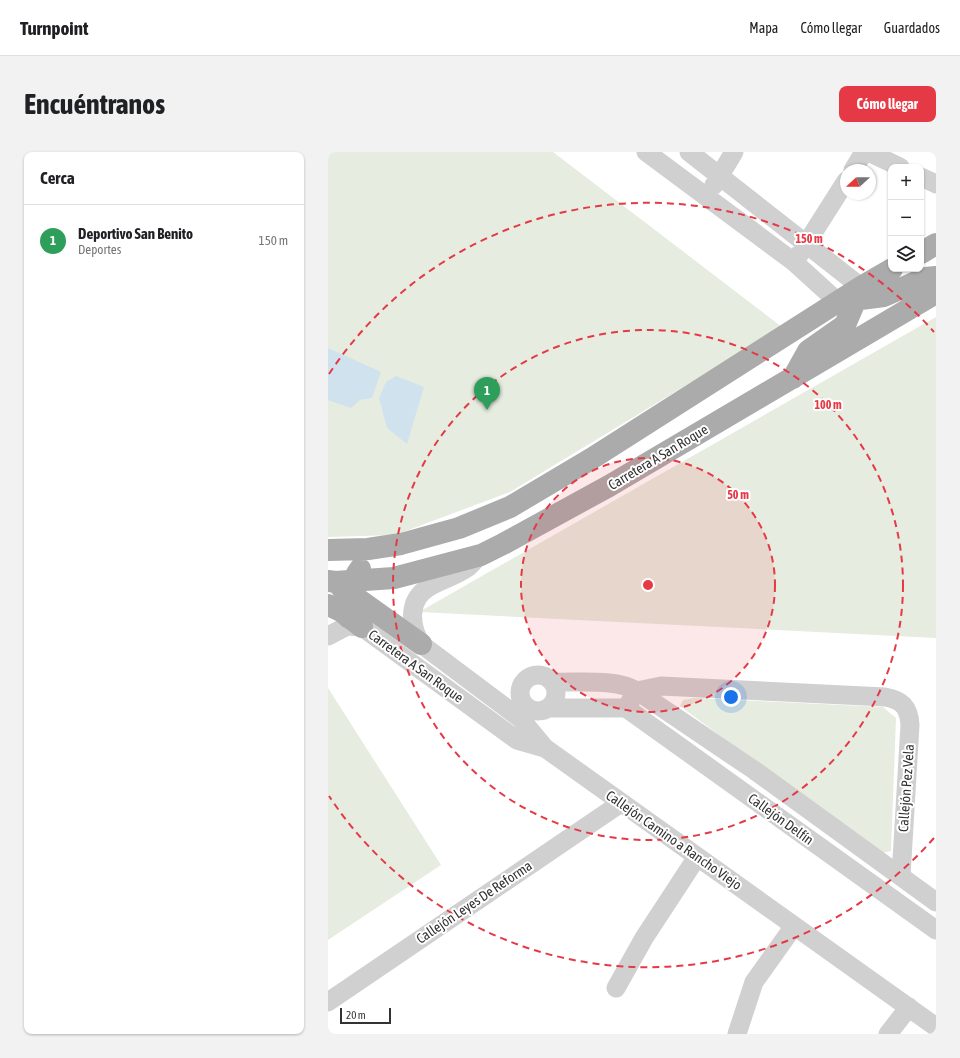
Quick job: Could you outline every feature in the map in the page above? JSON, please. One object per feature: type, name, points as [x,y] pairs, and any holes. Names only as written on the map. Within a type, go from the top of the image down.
[{"type":"main road","points":[[924,251],[936,244]]},
{"type":"main road","points":[[328,550],[368,549],[394,545],[459,528],[510,507],[563,476],[852,296],[888,272]]},
{"type":"main road","points":[[852,296],[884,296],[925,278],[936,277]]},
{"type":"main road","name":"Carretera A San Roque","points":[[343,583],[394,578],[481,555],[582,502],[936,293]]},
{"type":"main road","points":[[792,379],[808,351],[845,325],[852,296]]},
{"type":"main road","points":[[343,583],[368,563],[432,549],[450,541],[459,528]]},
{"type":"main road","points":[[343,583],[355,622]]},
{"type":"main road","points":[[343,583],[421,644]]},
{"type":"main road","name":"Carretera A San Roque","points":[[328,605],[355,622]]},
{"type":"street","points":[[646,152],[794,262],[819,284],[852,296]]},
{"type":"street","points":[[689,152],[807,244],[852,296]]},
{"type":"street","points":[[706,197],[721,176],[734,152]]},
{"type":"street","points":[[857,164],[864,152]]},
{"type":"street","points":[[868,152],[894,164]]},
{"type":"street","points":[[924,178],[936,184]]},
{"type":"street","points":[[794,262],[840,191]]},
{"type":"street","points":[[421,644],[412,626],[413,609],[422,593],[428,588],[467,567],[481,555]]},
{"type":"street","points":[[328,636],[355,622]]},
{"type":"street","name":"Carretera A San Roque","points":[[355,622],[517,740],[545,748]]},
{"type":"street","name":"Callejón Camino a Rancho Viejo","points":[[421,644],[494,697],[525,714],[545,748],[936,1027]]},
{"type":"street","points":[[550,708],[556,696],[552,682],[544,676],[533,676],[524,682],[520,692],[525,714],[540,712],[550,708],[626,708],[637,691]]},
{"type":"street","name":"Callejón Delfín","points":[[552,682],[616,684],[629,687],[637,691],[754,770],[936,902]]},
{"type":"street","name":"Callejón Pez Vela","points":[[637,691],[661,686],[885,697],[902,702],[908,709],[910,724],[901,876]]},
{"type":"street","points":[[494,697],[520,692]]},
{"type":"street","name":"Callejón Delfín","points":[[626,708],[936,930]]},
{"type":"street","name":"Callejón Leyes De Reforma","points":[[328,1002],[621,803]]},
{"type":"street","points":[[616,988],[644,938],[697,857]]},
{"type":"street","points":[[737,1034],[754,982],[794,926]]},
{"type":"street","points":[[888,1034],[909,1007]]},
{"type":"shaded area","points":[[328,152],[553,152],[782,327],[510,492],[395,535],[328,537]]},
{"type":"shaded area","points":[[936,317],[936,638],[419,612]]},
{"type":"shaded area","points":[[328,688],[441,865],[328,940]]},
{"type":"shaded area","points":[[694,698],[883,707],[896,718],[891,851],[881,853],[876,851],[680,706],[683,700]]},
{"type":"water","points":[[328,348],[381,372],[372,398],[360,400],[351,408],[328,400]]},
{"type":"water","points":[[396,376],[424,387],[407,444],[387,428],[379,398],[386,382]]},
{"type":"place","name":"Deportivo San Benito","points":[[487,410]]}]
